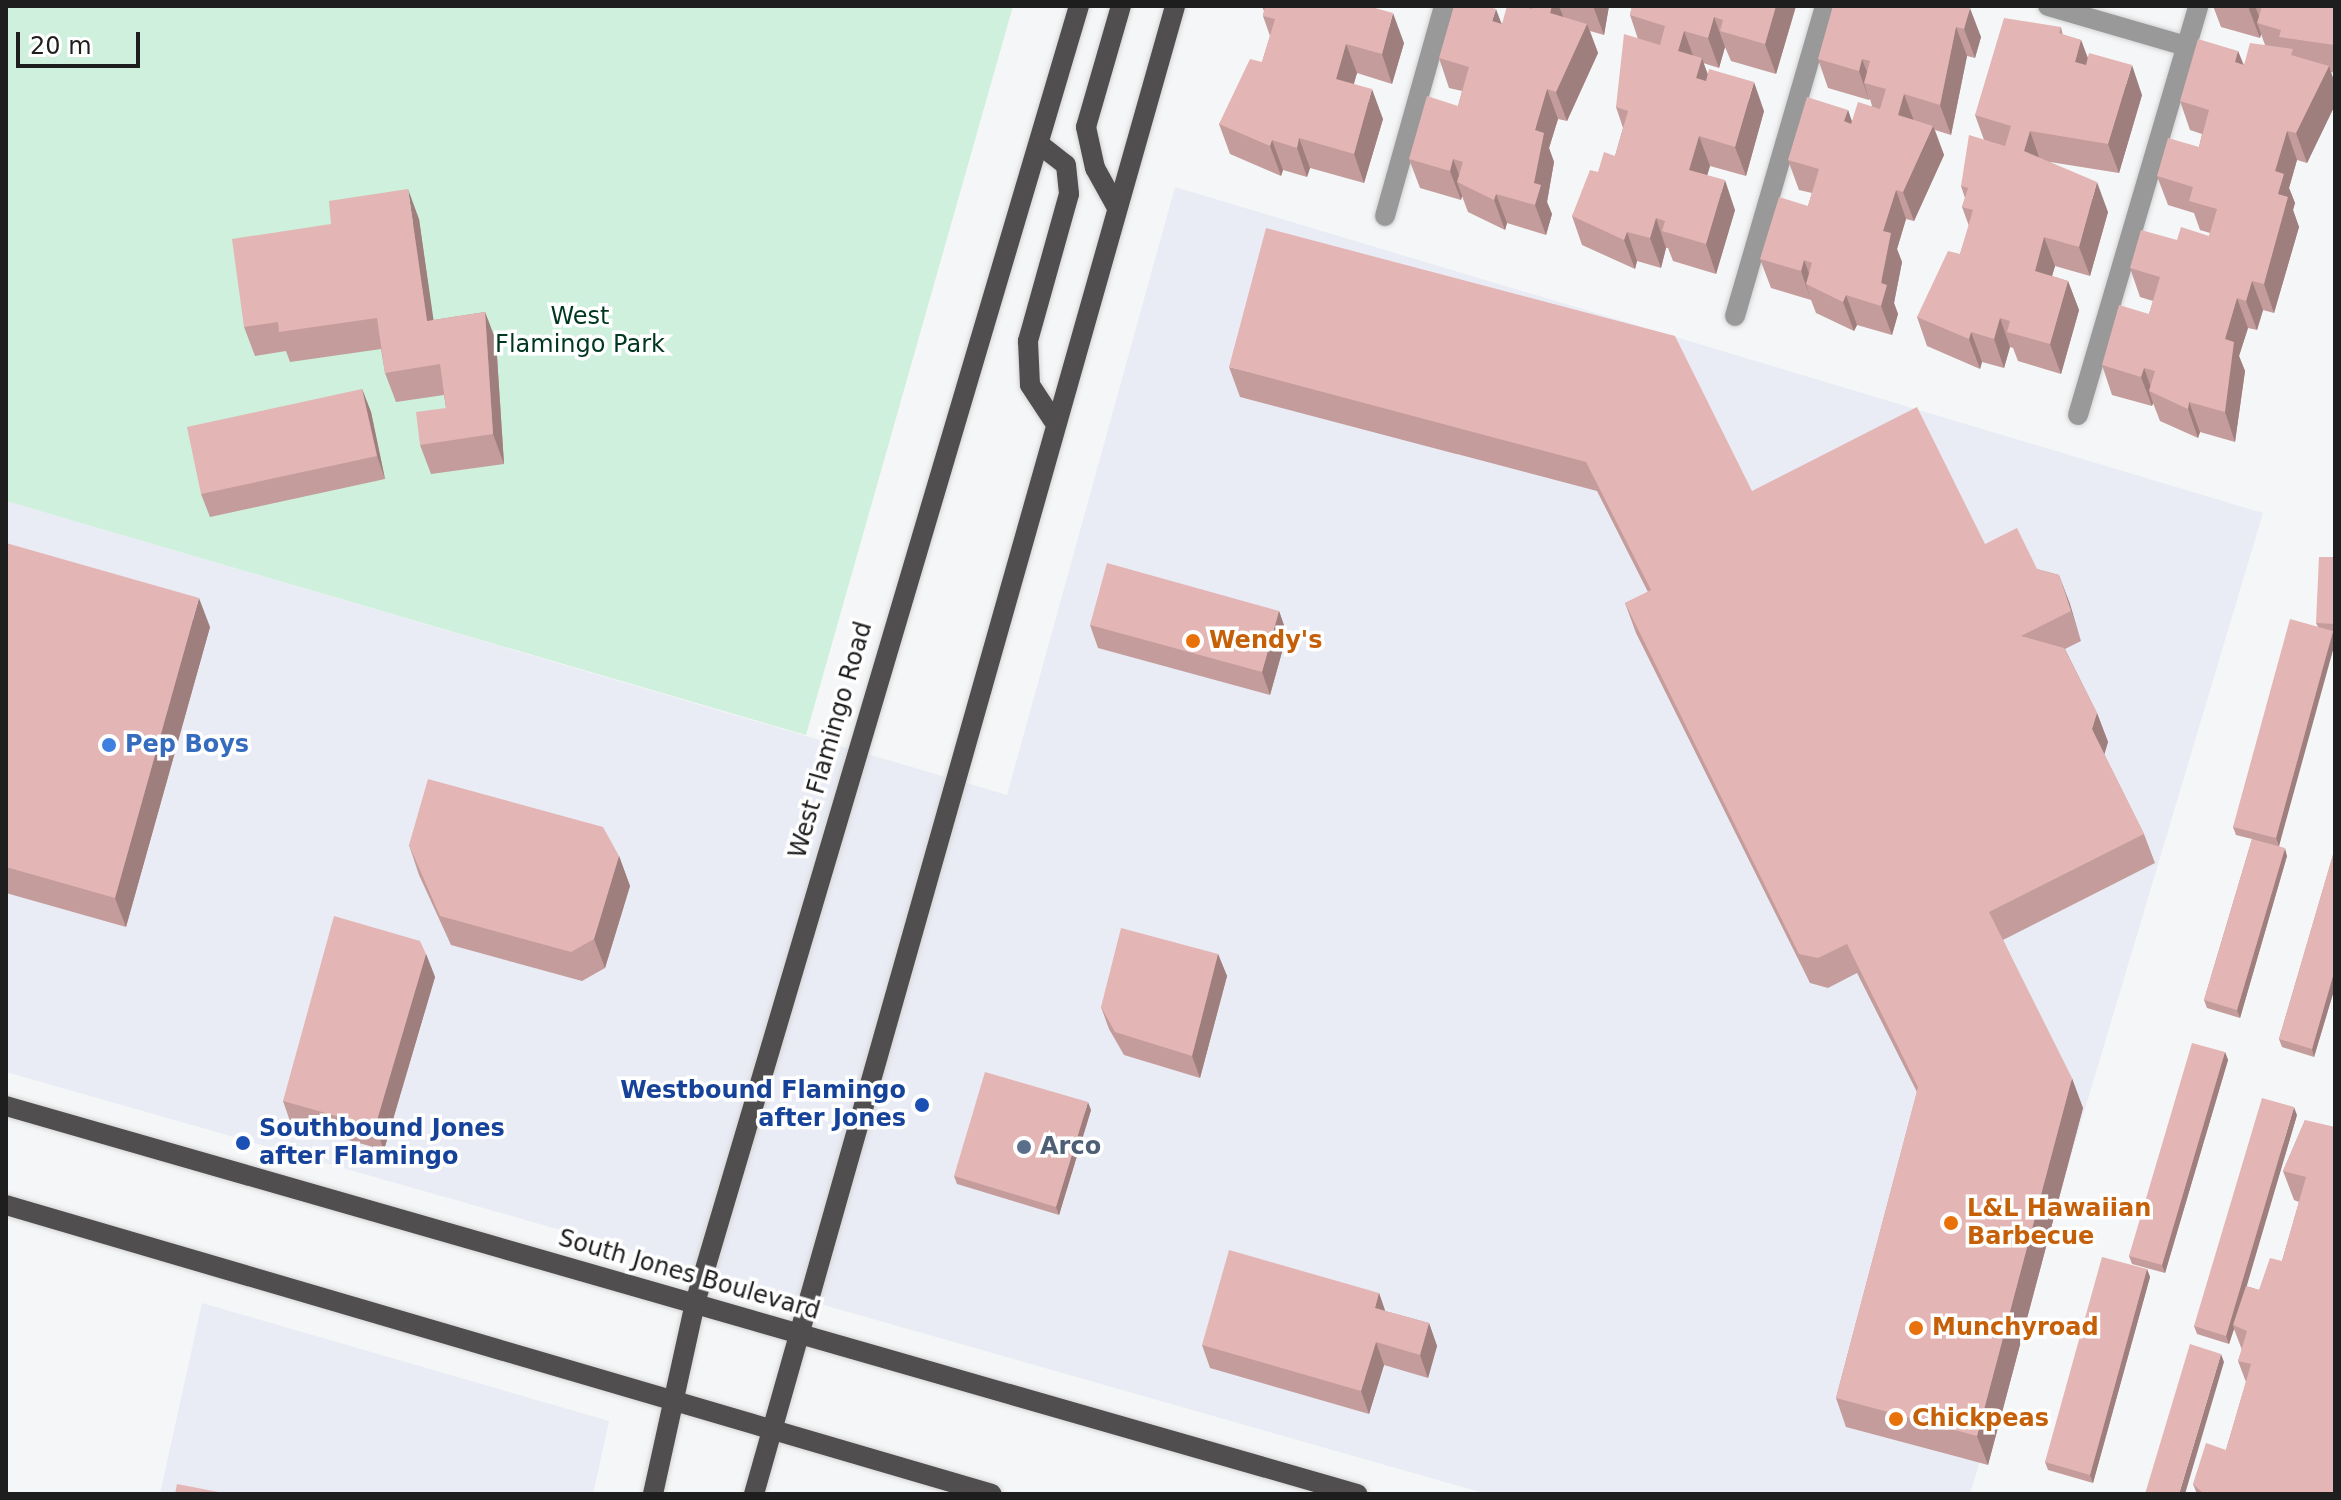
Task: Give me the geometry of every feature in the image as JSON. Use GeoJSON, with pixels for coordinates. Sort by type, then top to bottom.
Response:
{"type":"FeatureCollection","features":[{"type":"Feature","properties":{"kind":"main road","name":"West Flamingo Road"},"geometry":{"type":"LineString","coordinates":[[653,1494],[695,1303],[1079,6]]}},
{"type":"Feature","properties":{"kind":"main road"},"geometry":{"type":"LineString","coordinates":[[1116,206],[1095,168],[1086,127],[1121,6]]}},
{"type":"Feature","properties":{"kind":"main road"},"geometry":{"type":"LineString","coordinates":[[754,1494],[768,1430],[1053,420],[1175,6]]}},
{"type":"Feature","properties":{"kind":"main road"},"geometry":{"type":"LineString","coordinates":[[1039,144],[1066,165],[1069,194],[1028,341],[1030,385],[1053,420]]}},
{"type":"Feature","properties":{"kind":"main road","name":"South Jones Boulevard"},"geometry":{"type":"LineString","coordinates":[[6,1106],[1357,1494]]}},
{"type":"Feature","properties":{"kind":"main road"},"geometry":{"type":"LineString","coordinates":[[6,1205],[992,1494]]}},
{"type":"Feature","properties":{"kind":"street"},"geometry":{"type":"LineString","coordinates":[[1385,216],[1444,6]]}},
{"type":"Feature","properties":{"kind":"street"},"geometry":{"type":"LineString","coordinates":[[1735,316],[1825,6]]}},
{"type":"Feature","properties":{"kind":"street"},"geometry":{"type":"LineString","coordinates":[[2048,6],[2186,46]]}},
{"type":"Feature","properties":{"kind":"street"},"geometry":{"type":"LineString","coordinates":[[2078,415],[2198,6]]}},
{"type":"Feature","properties":{"kind":"shaded area"},"geometry":{"type":"Polygon","coordinates":[[[1175,187],[2263,513],[1970,1494],[1487,1494],[6,1072],[6,501],[1007,795],[1175,187]]]}},
{"type":"Feature","properties":{"kind":"shaded area"},"geometry":{"type":"Polygon","coordinates":[[[202,1303],[609,1421],[593,1494],[160,1494],[202,1303]]]}},
{"type":"Feature","properties":{"kind":"green space","name":"West Flamingo Park"},"geometry":{"type":"Polygon","coordinates":[[[6,6],[1013,6],[806,735],[6,501],[6,6]]]}},
{"type":"Feature","properties":{"kind":"building"},"geometry":{"type":"Polygon","coordinates":[[[1265,6],[1368,6],[1393,13],[1382,54],[1346,44],[1336,79],[1372,89],[1354,154],[1299,138],[1297,148],[1272,140],[1270,146],[1219,124],[1250,59],[1262,62],[1275,19],[1263,16],[1265,6]]]}},
{"type":"Feature","properties":{"kind":"building"},"geometry":{"type":"Polygon","coordinates":[[[1454,6],[1496,9],[1492,21],[1502,24],[1507,6],[1532,9],[1533,6],[1552,6],[1550,13],[1587,24],[1556,92],[1547,89],[1535,130],[1544,133],[1534,183],[1541,185],[1535,205],[1496,194],[1494,200],[1457,182],[1463,162],[1453,159],[1450,171],[1409,159],[1427,96],[1458,106],[1469,67],[1439,58],[1454,6]]]}},
{"type":"Feature","properties":{"kind":"building"},"geometry":{"type":"Polygon","coordinates":[[[1632,6],[1776,6],[1765,44],[1720,31],[1723,20],[1714,17],[1708,38],[1684,31],[1678,51],[1702,58],[1696,78],[1706,81],[1709,69],[1754,82],[1735,147],[1699,136],[1689,170],[1725,180],[1706,244],[1662,231],[1665,221],[1656,218],[1650,238],[1627,232],[1624,240],[1572,216],[1590,170],[1598,172],[1604,152],[1615,156],[1628,111],[1616,107],[1624,34],[1660,45],[1665,26],[1630,15],[1632,6]]]}},
{"type":"Feature","properties":{"kind":"building"},"geometry":{"type":"Polygon","coordinates":[[[1833,6],[1970,8],[1964,29],[1956,27],[1940,105],[1904,94],[1898,115],[1933,126],[1903,192],[1896,190],[1883,231],[1891,233],[1881,283],[1887,285],[1881,306],[1846,295],[1843,302],[1806,284],[1812,263],[1804,260],[1801,271],[1760,259],[1779,197],[1808,206],[1819,169],[1788,160],[1807,97],[1848,110],[1844,121],[1851,124],[1858,102],[1880,109],[1886,89],[1864,83],[1870,61],[1862,59],[1859,71],[1818,59],[1833,6]]]}},
{"type":"Feature","properties":{"kind":"building"},"geometry":{"type":"Polygon","coordinates":[[[2262,6],[2335,6],[2334,45],[2279,37],[2281,30],[2257,23],[2262,6]]]}},
{"type":"Feature","properties":{"kind":"building"},"geometry":{"type":"Polygon","coordinates":[[[2004,18],[2061,27],[2059,33],[2081,40],[2075,62],[2086,65],[2089,53],[2132,65],[2108,144],[2030,131],[2024,151],[2097,182],[2079,247],[2044,237],[2035,271],[2068,281],[2050,344],[2007,332],[2010,321],[2000,318],[1994,339],[1971,332],[1969,339],[1917,317],[1948,251],[1960,254],[1973,210],[1962,207],[1968,188],[1961,186],[1969,135],[2005,146],[2011,126],[1975,115],[2004,18]]]}},
{"type":"Feature","properties":{"kind":"building"},"geometry":{"type":"Polygon","coordinates":[[[2198,39],[2238,51],[2235,62],[2244,65],[2250,43],[2293,49],[2291,55],[2329,66],[2296,133],[2287,131],[2275,171],[2284,174],[2278,194],[2288,197],[2264,284],[2252,281],[2246,301],[2237,298],[2225,339],[2234,342],[2225,412],[2189,402],[2188,409],[2149,391],[2155,371],[2144,368],[2141,377],[2102,365],[2119,305],[2149,314],[2160,277],[2130,268],[2141,230],[2177,240],[2181,227],[2209,236],[2217,209],[2189,201],[2193,187],[2157,176],[2168,138],[2199,147],[2209,110],[2180,101],[2198,39]]]}},
{"type":"Feature","properties":{"kind":"building"},"geometry":{"type":"Polygon","coordinates":[[[408,189],[427,321],[485,312],[493,434],[420,445],[416,412],[446,408],[440,364],[385,373],[377,318],[279,332],[278,322],[244,327],[232,239],[331,224],[329,201],[408,189]]]}},
{"type":"Feature","properties":{"kind":"building"},"geometry":{"type":"Polygon","coordinates":[[[1266,228],[1675,336],[1752,491],[1917,407],[1985,544],[2017,528],[2037,569],[2059,575],[2071,611],[2021,636],[2064,648],[2097,713],[2092,729],[2144,834],[1989,912],[2072,1078],[1977,1436],[1836,1398],[1918,1087],[1847,944],[1818,958],[1799,954],[1625,603],[1651,590],[1586,462],[1229,367],[1266,228]]]}},
{"type":"Feature","properties":{"kind":"building"},"geometry":{"type":"Polygon","coordinates":[[[362,389],[377,456],[201,494],[187,427],[362,389]]]}},
{"type":"Feature","properties":{"kind":"building","name":"Pep Boys"},"geometry":{"type":"Polygon","coordinates":[[[6,543],[199,598],[115,898],[6,867],[6,543]]]}},
{"type":"Feature","properties":{"kind":"building"},"geometry":{"type":"Polygon","coordinates":[[[2319,557],[2335,557],[2335,624],[2316,623],[2319,557]]]}},
{"type":"Feature","properties":{"kind":"building","name":"Wendy's"},"geometry":{"type":"Polygon","coordinates":[[[1107,563],[1279,611],[1262,672],[1090,625],[1107,563]]]}},
{"type":"Feature","properties":{"kind":"building"},"geometry":{"type":"Polygon","coordinates":[[[2290,619],[2333,631],[2276,838],[2233,827],[2290,619]]]}},
{"type":"Feature","properties":{"kind":"building"},"geometry":{"type":"Polygon","coordinates":[[[428,779],[603,827],[619,856],[594,939],[571,952],[440,916],[409,845],[428,779]]]}},
{"type":"Feature","properties":{"kind":"building"},"geometry":{"type":"Polygon","coordinates":[[[2252,839],[2285,848],[2237,1010],[2204,1000],[2252,839]]]}},
{"type":"Feature","properties":{"kind":"building"},"geometry":{"type":"Polygon","coordinates":[[[2335,848],[2335,969],[2312,1049],[2279,1039],[2335,848]]]}},
{"type":"Feature","properties":{"kind":"building"},"geometry":{"type":"Polygon","coordinates":[[[334,916],[420,941],[426,954],[375,1127],[283,1101],[334,916]]]}},
{"type":"Feature","properties":{"kind":"building"},"geometry":{"type":"Polygon","coordinates":[[[1121,928],[1218,954],[1192,1056],[1115,1032],[1101,1007],[1121,928]]]}},
{"type":"Feature","properties":{"kind":"building"},"geometry":{"type":"Polygon","coordinates":[[[2192,1043],[2225,1052],[2162,1265],[2129,1256],[2192,1043]]]}},
{"type":"Feature","properties":{"kind":"building"},"geometry":{"type":"Polygon","coordinates":[[[985,1072],[1088,1102],[1056,1207],[954,1176],[985,1072]]]}},
{"type":"Feature","properties":{"kind":"building"},"geometry":{"type":"Polygon","coordinates":[[[2262,1098],[2294,1107],[2226,1336],[2194,1326],[2262,1098]]]}},
{"type":"Feature","properties":{"kind":"building"},"geometry":{"type":"Polygon","coordinates":[[[2305,1120],[2335,1127],[2335,1494],[2204,1494],[2193,1484],[2206,1443],[2226,1450],[2251,1364],[2238,1361],[2247,1331],[2233,1325],[2246,1286],[2259,1290],[2270,1258],[2282,1261],[2306,1177],[2283,1171],[2305,1120]]]}},
{"type":"Feature","properties":{"kind":"building"},"geometry":{"type":"Polygon","coordinates":[[[1229,1250],[1379,1293],[1375,1308],[1429,1323],[1420,1355],[1376,1342],[1361,1391],[1202,1345],[1229,1250]]]}},
{"type":"Feature","properties":{"kind":"building"},"geometry":{"type":"Polygon","coordinates":[[[2102,1257],[2147,1269],[2090,1475],[2045,1462],[2102,1257]]]}},
{"type":"Feature","properties":{"kind":"building"},"geometry":{"type":"Polygon","coordinates":[[[2190,1344],[2221,1354],[2179,1494],[2145,1494],[2190,1344]]]}},
{"type":"Feature","properties":{"kind":"building"},"geometry":{"type":"Polygon","coordinates":[[[177,1484],[229,1494],[175,1494],[177,1484]]]}},
{"type":"Feature","properties":{"kind":"place","name":"Wendy's"},"geometry":{"type":"Point","coordinates":[1193,641]}},
{"type":"Feature","properties":{"kind":"place","name":"Pep Boys"},"geometry":{"type":"Point","coordinates":[109,745]}},
{"type":"Feature","properties":{"kind":"place","name":"Westbound Flamingo after Jones"},"geometry":{"type":"Point","coordinates":[922,1105]}},
{"type":"Feature","properties":{"kind":"place","name":"Southbound Jones after Flamingo"},"geometry":{"type":"Point","coordinates":[243,1143]}},
{"type":"Feature","properties":{"kind":"place","name":"Arco"},"geometry":{"type":"Point","coordinates":[1024,1147]}},
{"type":"Feature","properties":{"kind":"place","name":"L&L Hawaiian Barbecue"},"geometry":{"type":"Point","coordinates":[1951,1223]}},
{"type":"Feature","properties":{"kind":"place","name":"Munchyroad"},"geometry":{"type":"Point","coordinates":[1916,1328]}},
{"type":"Feature","properties":{"kind":"place","name":"Chickpeas"},"geometry":{"type":"Point","coordinates":[1896,1419]}}]}
